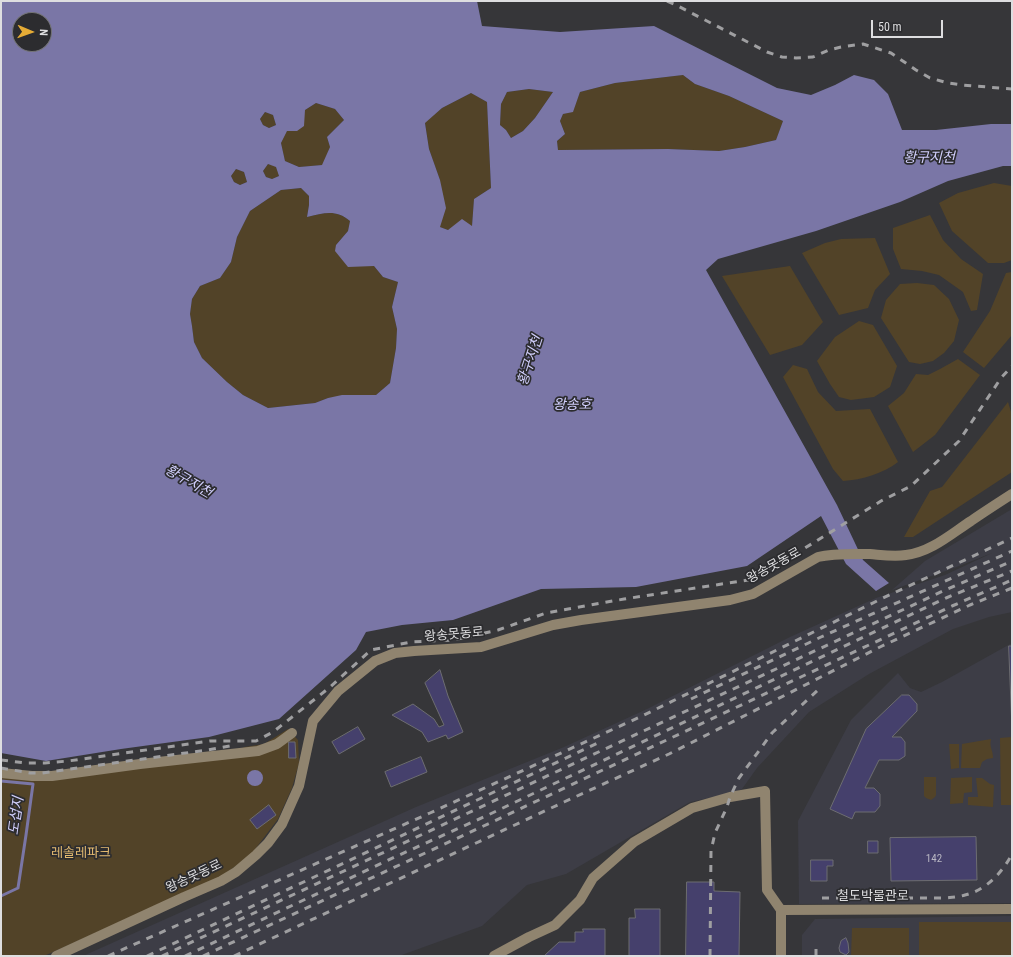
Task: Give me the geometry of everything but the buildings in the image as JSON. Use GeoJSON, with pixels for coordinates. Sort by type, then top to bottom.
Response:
{"type":"FeatureCollection","features":[{"type":"Feature","properties":{"kind":"street","name":"왕송못동로"},"geometry":{"type":"LineString","coordinates":[[56,956],[221,881],[236,872],[256,855],[268,843],[282,824],[299,786],[313,721],[338,692],[375,661],[395,653],[481,647],[553,625],[581,620],[730,600],[753,594],[818,557],[869,554],[906,556],[919,553],[944,539],[1012,494]]}},
{"type":"Feature","properties":{"kind":"street"},"geometry":{"type":"LineString","coordinates":[[1,773],[52,776],[140,764],[258,751],[277,744],[292,733]]}},
{"type":"Feature","properties":{"kind":"street"},"geometry":{"type":"LineString","coordinates":[[494,956],[555,925],[580,900],[593,878],[634,842],[692,808],[730,797],[766,791],[767,890],[781,910],[780,956]]}},
{"type":"Feature","properties":{"kind":"street","name":"철도박물관로"},"geometry":{"type":"LineString","coordinates":[[781,910],[1012,910]]}},
{"type":"Feature","properties":{"kind":"shaded area"},"geometry":{"type":"Polygon","coordinates":[[[1012,509],[1012,612],[989,617],[953,629],[869,674],[809,712],[757,768],[742,789],[737,792],[690,802],[566,874],[527,885],[482,926],[399,956],[83,956],[416,807],[564,747],[647,709],[790,637],[876,598],[945,575],[992,553],[892,590],[925,561],[1012,509]]]}},
{"type":"Feature","properties":{"kind":"shaded area"},"geometry":{"type":"Polygon","coordinates":[[[1012,643],[1012,903],[799,904],[798,821],[851,720],[898,673],[910,688],[921,692],[1012,643]]]}},
{"type":"Feature","properties":{"kind":"shaded area"},"geometry":{"type":"Polygon","coordinates":[[[1012,916],[1012,956],[802,956],[802,935],[815,919],[1012,916]]]}},
{"type":"Feature","properties":{"kind":"green space"},"geometry":{"type":"Polygon","coordinates":[[[683,75],[695,84],[729,96],[783,121],[776,140],[719,151],[668,149],[558,150],[557,141],[565,134],[560,121],[563,114],[573,111],[580,92],[615,83],[683,75]]]}},
{"type":"Feature","properties":{"kind":"green space"},"geometry":{"type":"Polygon","coordinates":[[[529,89],[553,92],[535,118],[523,131],[511,138],[506,130],[500,125],[501,104],[507,92],[529,89]]]}},
{"type":"Feature","properties":{"kind":"green space"},"geometry":{"type":"Polygon","coordinates":[[[471,93],[487,102],[491,188],[474,199],[472,227],[448,230],[440,227],[440,180],[429,149],[425,122],[442,108],[471,93]]]}},
{"type":"Feature","properties":{"kind":"green space"},"geometry":{"type":"Polygon","coordinates":[[[316,103],[335,109],[344,120],[327,137],[330,147],[323,165],[299,167],[285,161],[281,143],[287,130],[297,131],[305,110],[316,103]]]}},
{"type":"Feature","properties":{"kind":"green space"},"geometry":{"type":"Polygon","coordinates":[[[265,112],[273,115],[276,125],[269,128],[263,125],[260,119],[265,112]]]}},
{"type":"Feature","properties":{"kind":"green space"},"geometry":{"type":"Polygon","coordinates":[[[268,164],[276,166],[279,176],[272,179],[266,177],[263,171],[268,164]]]}},
{"type":"Feature","properties":{"kind":"green space"},"geometry":{"type":"Polygon","coordinates":[[[236,169],[244,172],[247,182],[240,185],[234,182],[231,176],[236,169]]]}},
{"type":"Feature","properties":{"kind":"green space"},"geometry":{"type":"Polygon","coordinates":[[[994,183],[1012,186],[1012,260],[1004,263],[988,263],[952,231],[939,203],[958,193],[994,183]]]}},
{"type":"Feature","properties":{"kind":"green space"},"geometry":{"type":"Polygon","coordinates":[[[301,188],[309,196],[307,217],[319,214],[335,213],[345,217],[350,221],[348,231],[336,245],[374,266],[383,277],[398,282],[392,307],[397,329],[396,348],[390,383],[376,395],[328,398],[315,403],[268,408],[243,395],[202,358],[194,342],[190,314],[192,299],[200,286],[220,278],[231,262],[237,237],[250,211],[281,190],[301,188]]]}},
{"type":"Feature","properties":{"kind":"green space"},"geometry":{"type":"Polygon","coordinates":[[[930,215],[943,240],[961,259],[983,274],[977,310],[971,311],[963,292],[939,275],[922,271],[901,269],[893,249],[893,228],[930,215]]]}},
{"type":"Feature","properties":{"kind":"green space"},"geometry":{"type":"Polygon","coordinates":[[[875,238],[890,274],[875,290],[868,308],[839,315],[802,253],[825,243],[841,239],[875,238]]]}},
{"type":"Feature","properties":{"kind":"green space"},"geometry":{"type":"Polygon","coordinates":[[[790,266],[823,322],[802,345],[770,355],[722,276],[790,266]]]}},
{"type":"Feature","properties":{"kind":"green space"},"geometry":{"type":"Polygon","coordinates":[[[1012,272],[1012,335],[984,368],[963,352],[990,311],[1006,273],[1012,272]]]}},
{"type":"Feature","properties":{"kind":"green space"},"geometry":{"type":"Polygon","coordinates":[[[917,283],[934,285],[949,299],[959,320],[954,341],[944,353],[933,361],[920,364],[909,362],[881,318],[886,300],[900,284],[917,283]]]}},
{"type":"Feature","properties":{"kind":"green space"},"geometry":{"type":"Polygon","coordinates":[[[859,321],[873,325],[897,366],[890,387],[874,397],[851,400],[839,397],[817,361],[835,337],[859,321]]]}},
{"type":"Feature","properties":{"kind":"green space"},"geometry":{"type":"Polygon","coordinates":[[[958,359],[980,375],[935,435],[913,452],[888,406],[904,393],[916,374],[928,375],[958,359]]]}},
{"type":"Feature","properties":{"kind":"green space"},"geometry":{"type":"Polygon","coordinates":[[[793,365],[807,369],[818,392],[836,411],[870,409],[898,462],[872,475],[843,481],[833,469],[783,377],[793,365]]]}},
{"type":"Feature","properties":{"kind":"green space"},"geometry":{"type":"Polygon","coordinates":[[[1008,402],[1012,415],[1012,472],[913,537],[904,537],[930,491],[942,487],[1008,402]]]}},
{"type":"Feature","properties":{"kind":"green space","name":"레솔레파크"},"geometry":{"type":"Polygon","coordinates":[[[288,729],[298,740],[299,763],[292,788],[278,819],[250,856],[219,878],[44,956],[1,956],[1,777],[221,758],[245,747],[264,744],[288,729]]]}},
{"type":"Feature","properties":{"kind":"green space"},"geometry":{"type":"Polygon","coordinates":[[[1012,737],[1012,805],[1001,805],[1000,738],[1012,737]]]}},
{"type":"Feature","properties":{"kind":"green space"},"geometry":{"type":"Polygon","coordinates":[[[991,739],[990,744],[993,758],[982,762],[980,768],[961,768],[962,744],[991,739]]]}},
{"type":"Feature","properties":{"kind":"green space"},"geometry":{"type":"Polygon","coordinates":[[[949,744],[959,744],[959,768],[951,769],[949,744]]]}},
{"type":"Feature","properties":{"kind":"green space"},"geometry":{"type":"Polygon","coordinates":[[[924,777],[936,777],[936,795],[931,800],[924,796],[924,777]]]}},
{"type":"Feature","properties":{"kind":"green space"},"geometry":{"type":"Polygon","coordinates":[[[972,777],[972,792],[964,793],[963,803],[950,804],[951,778],[972,777]]]}},
{"type":"Feature","properties":{"kind":"green space"},"geometry":{"type":"Polygon","coordinates":[[[976,778],[982,778],[994,785],[993,807],[968,805],[968,797],[978,797],[976,778]]]}},
{"type":"Feature","properties":{"kind":"green space"},"geometry":{"type":"Polygon","coordinates":[[[919,922],[1012,922],[1012,956],[919,956],[919,922]]]}},
{"type":"Feature","properties":{"kind":"green space"},"geometry":{"type":"Polygon","coordinates":[[[852,928],[909,928],[909,956],[851,956],[852,928]]]}},
{"type":"Feature","properties":{"kind":"water","name":"왕송호"},"geometry":{"type":"Polygon","coordinates":[[[1,1],[477,1],[482,26],[560,32],[654,26],[777,88],[811,95],[854,75],[874,80],[888,94],[902,130],[936,130],[991,124],[1012,124],[1012,166],[1003,166],[948,181],[900,202],[816,231],[718,259],[706,270],[837,505],[863,560],[889,583],[876,591],[846,564],[821,516],[747,566],[636,587],[541,589],[453,620],[402,625],[366,632],[356,650],[279,719],[209,737],[46,761],[1,753],[1,1]],[[683,75],[615,83],[580,92],[573,112],[563,114],[560,121],[565,134],[557,141],[558,150],[668,149],[719,151],[776,140],[783,121],[729,96],[695,84],[683,75]],[[529,89],[507,92],[501,104],[500,125],[506,130],[511,138],[523,131],[535,118],[553,92],[529,89]],[[471,93],[442,108],[425,123],[429,149],[440,180],[446,208],[440,227],[448,230],[462,219],[472,226],[474,199],[491,188],[487,102],[471,93]],[[316,103],[305,110],[304,126],[297,131],[287,131],[281,143],[285,161],[299,167],[322,165],[330,147],[327,137],[344,120],[335,109],[316,103]],[[265,112],[260,119],[263,125],[269,128],[276,125],[273,115],[265,112]],[[268,164],[263,171],[266,177],[272,179],[279,176],[276,167],[268,164]],[[236,169],[231,176],[234,182],[240,185],[247,182],[244,172],[236,169]],[[301,188],[281,190],[250,211],[237,237],[231,262],[220,278],[200,286],[192,299],[190,314],[194,342],[202,358],[243,395],[268,408],[315,403],[342,395],[376,395],[390,383],[396,348],[397,329],[392,307],[398,282],[383,277],[374,266],[348,267],[335,251],[336,245],[348,231],[350,221],[335,213],[324,213],[307,217],[309,196],[301,188]]]}},
{"type":"Feature","properties":{"kind":"water"},"geometry":{"type":"Polygon","coordinates":[[[252,770],[258,770],[263,775],[261,784],[258,786],[252,786],[247,781],[247,775],[252,770]]]}},
{"type":"Feature","properties":{"kind":"waterway","name":"도섭지"},"geometry":{"type":"LineString","coordinates":[[1,781],[33,784],[18,888],[1,896]]}},
{"type":"Feature","properties":{"kind":"railway"},"geometry":{"type":"LineString","coordinates":[[667,1],[767,52],[782,57],[813,57],[829,50],[863,44],[891,53],[930,78],[962,85],[1012,89]]}},
{"type":"Feature","properties":{"kind":"railway"},"geometry":{"type":"LineString","coordinates":[[1,760],[26,763],[45,763],[210,741],[256,741],[273,732],[329,688],[371,650],[411,642],[453,640],[498,630],[546,613],[624,599],[748,580],[805,548],[881,501],[911,486],[959,441],[1001,378],[1012,366]]}},
{"type":"Feature","properties":{"kind":"railway"},"geometry":{"type":"LineString","coordinates":[[108,956],[430,813],[642,716],[883,598],[1012,538]]}},
{"type":"Feature","properties":{"kind":"railway"},"geometry":{"type":"LineString","coordinates":[[691,699],[821,637],[1012,551]]}},
{"type":"Feature","properties":{"kind":"railway"},"geometry":{"type":"LineString","coordinates":[[162,956],[943,591],[1012,561]]}},
{"type":"Feature","properties":{"kind":"railway"},"geometry":{"type":"LineString","coordinates":[[185,956],[397,856],[488,815],[946,598],[1012,571]]}},
{"type":"Feature","properties":{"kind":"railway"},"geometry":{"type":"LineString","coordinates":[[203,956],[952,606],[1012,580]]}},
{"type":"Feature","properties":{"kind":"railway"},"geometry":{"type":"LineString","coordinates":[[234,956],[669,754],[880,647],[970,605],[1012,588]]}},
{"type":"Feature","properties":{"kind":"railway"},"geometry":{"type":"LineString","coordinates":[[710,956],[711,851],[715,833],[739,778],[772,733],[819,689]]}},
{"type":"Feature","properties":{"kind":"railway"},"geometry":{"type":"LineString","coordinates":[[147,956],[602,741]]}},
{"type":"Feature","properties":{"kind":"railway"},"geometry":{"type":"LineString","coordinates":[[1,768],[30,773],[42,773],[235,745]]}},
{"type":"Feature","properties":{"kind":"railway"},"geometry":{"type":"LineString","coordinates":[[822,898],[946,898],[963,896],[973,893],[993,880],[1012,854]]}},
{"type":"Feature","properties":{"kind":"railway"},"geometry":{"type":"LineString","coordinates":[[816,946],[816,956]]}},
{"type":"Feature","properties":{"kind":"water label","name":"황구지천"},"geometry":{"type":"Point","coordinates":[929,158]}},
{"type":"Feature","properties":{"kind":"water label","name":"황구지천"},"geometry":{"type":"Point","coordinates":[531,361]}},
{"type":"Feature","properties":{"kind":"water label","name":"황구지천"},"geometry":{"type":"Point","coordinates":[188,482]}}]}
